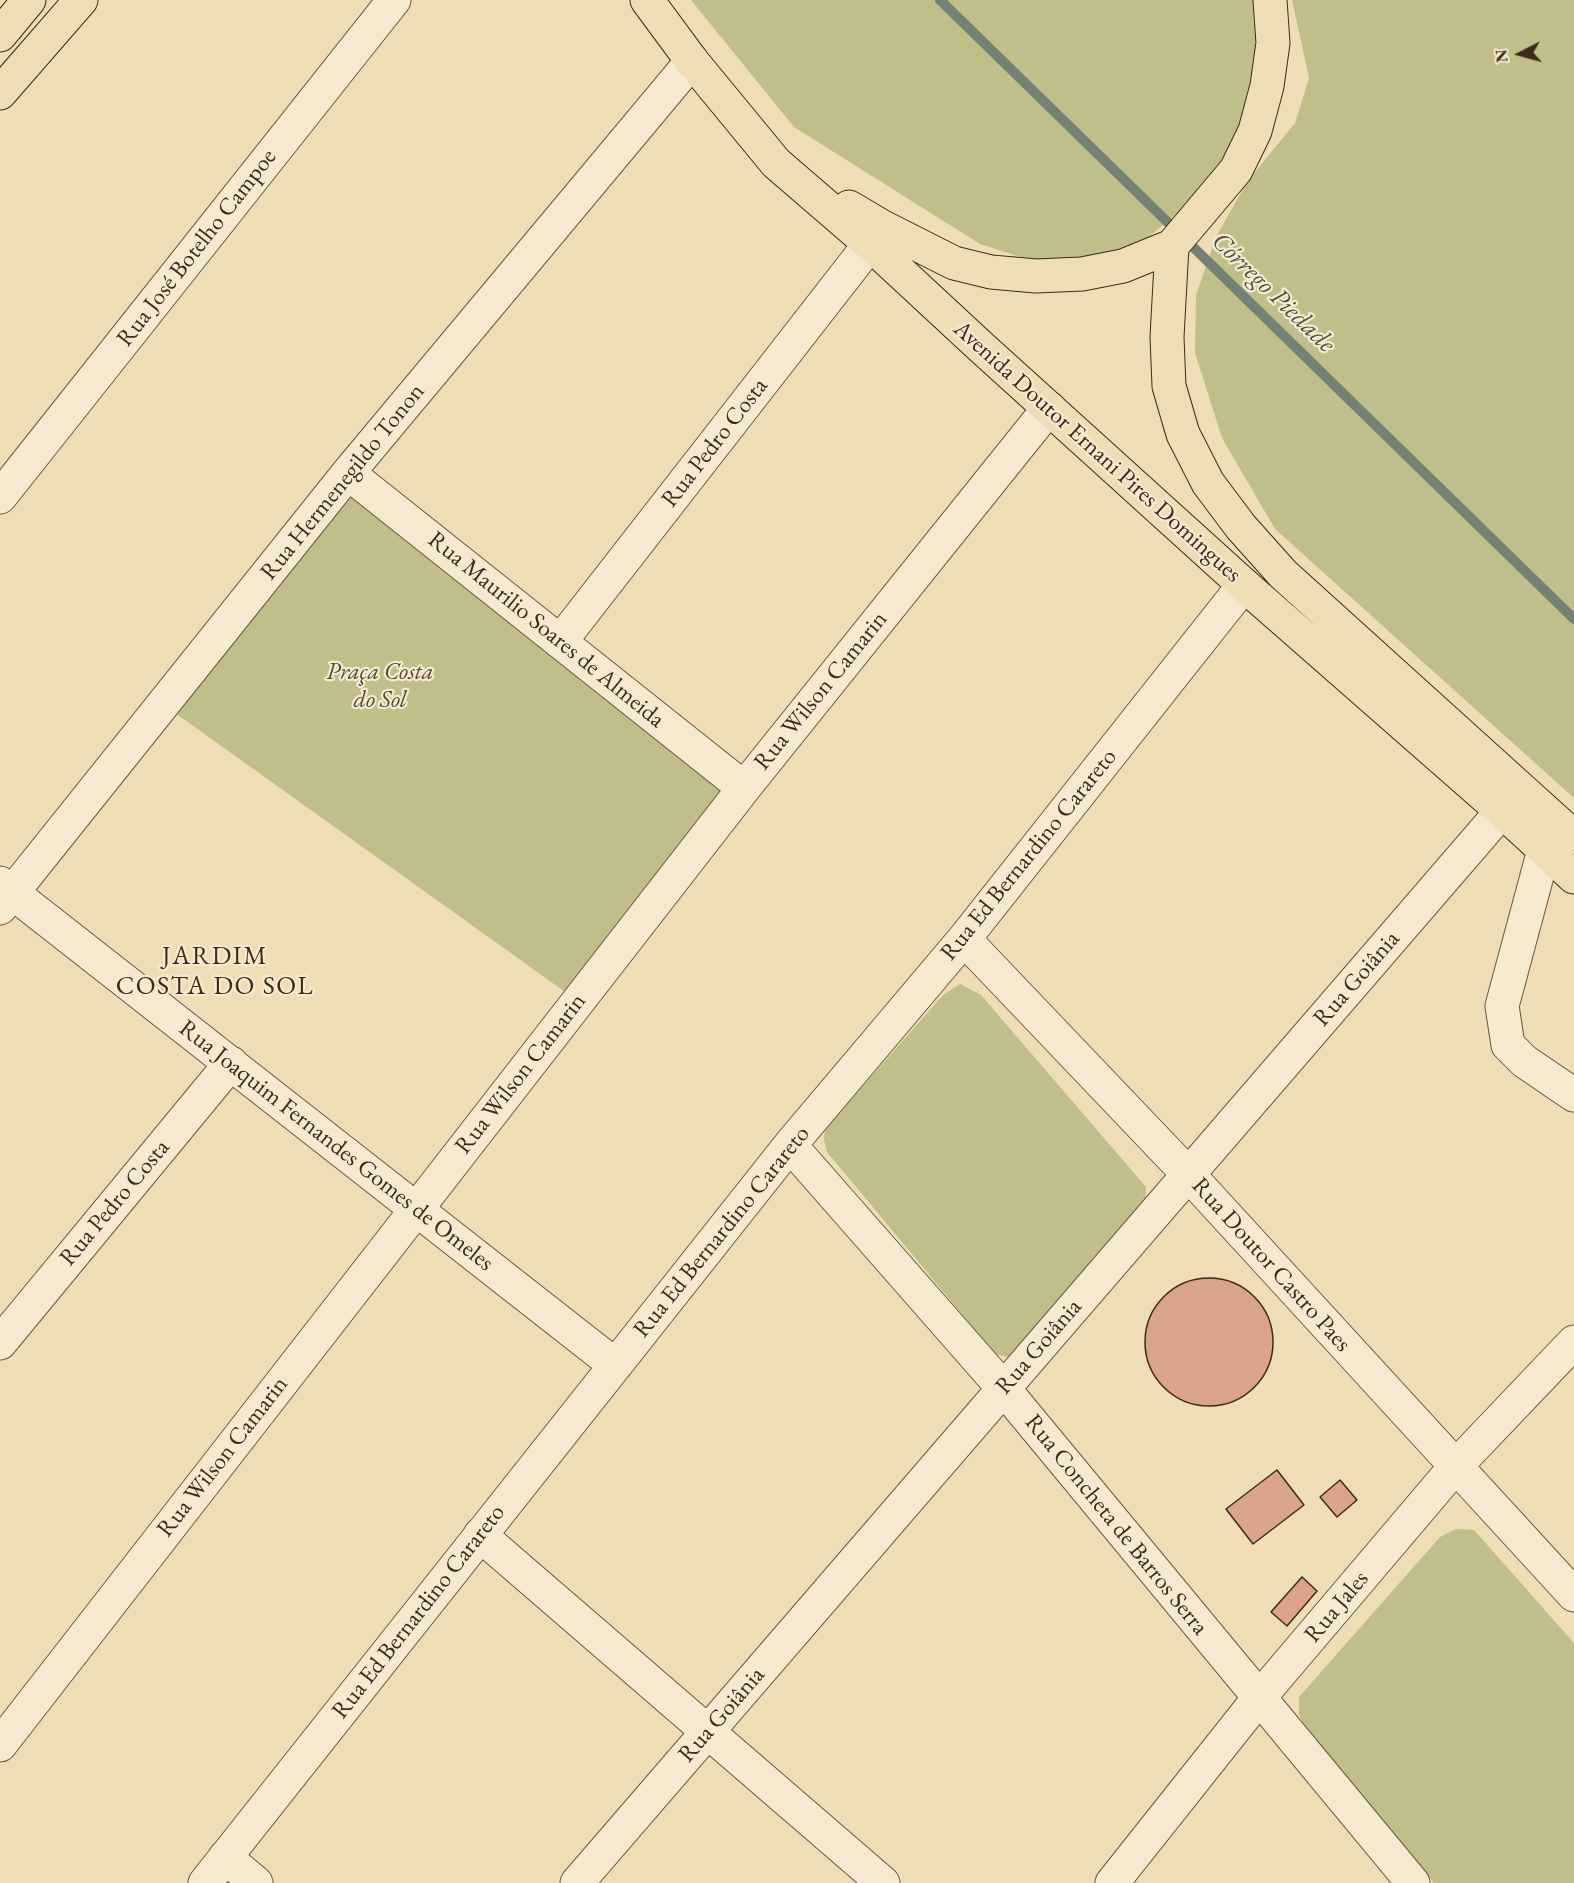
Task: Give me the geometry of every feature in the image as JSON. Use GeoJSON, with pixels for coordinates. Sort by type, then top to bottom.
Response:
{"type":"FeatureCollection","features":[{"type":"Feature","properties":{"kind":"main road"},"geometry":{"type":"LineString","coordinates":[[0,35],[30,0]]}},
{"type":"Feature","properties":{"kind":"main road"},"geometry":{"type":"LineString","coordinates":[[0,93],[81,0]]}},
{"type":"Feature","properties":{"kind":"main road","name":"Avenida Doutor Ernani Pires Domingues"},"geometry":{"type":"LineString","coordinates":[[647,0],[692,61],[776,163],[870,244],[1244,585],[1574,877]]}},
{"type":"Feature","properties":{"kind":"main road"},"geometry":{"type":"LineString","coordinates":[[776,163],[880,226],[954,262],[991,272],[1036,276],[1082,274],[1123,266],[1175,243],[1236,170],[1255,131],[1267,86],[1273,43],[1270,0]]}},
{"type":"Feature","properties":{"kind":"main road","name":"Avenida Doutor Ernani Pires Domingues"},"geometry":{"type":"LineString","coordinates":[[1175,243],[1167,337],[1170,386],[1183,434],[1208,483],[1240,527],[1283,574],[1574,837]]}},
{"type":"Feature","properties":{"kind":"street","name":"Rua José Botelho Campoe"},"geometry":{"type":"LineString","coordinates":[[0,496],[394,0]]}},
{"type":"Feature","properties":{"kind":"street","name":"Rua Hermenegildo Tonon"},"geometry":{"type":"LineString","coordinates":[[4,895],[348,472],[692,61]]}},
{"type":"Feature","properties":{"kind":"street","name":"Rua Pedro Costa"},"geometry":{"type":"LineString","coordinates":[[560,642],[870,244]]}},
{"type":"Feature","properties":{"kind":"street","name":"Rua Wilson Camarin"},"geometry":{"type":"LineString","coordinates":[[0,1744],[744,788],[1048,408]]}},
{"type":"Feature","properties":{"kind":"street","name":"Rua Maurilio Soares de Almeida"},"geometry":{"type":"LineString","coordinates":[[348,472],[744,788]]}},
{"type":"Feature","properties":{"kind":"street","name":"Rua Ed Bernardino Carareto"},"geometry":{"type":"LineString","coordinates":[[205,1883],[790,1145],[964,939],[1244,585]]}},
{"type":"Feature","properties":{"kind":"street","name":"Rua Goiânia"},"geometry":{"type":"LineString","coordinates":[[577,1883],[1502,811]]}},
{"type":"Feature","properties":{"kind":"street"},"geometry":{"type":"LineString","coordinates":[[1544,850],[1502,1006],[1508,1045],[1524,1061],[1574,1095]]}},
{"type":"Feature","properties":{"kind":"street","name":"Rua Joaquim Fernandes Gomes de Omeles"},"geometry":{"type":"LineString","coordinates":[[4,895],[231,1063],[615,1365]]}},
{"type":"Feature","properties":{"kind":"street","name":"Rua Doutor Castro Paes"},"geometry":{"type":"LineString","coordinates":[[964,939],[1188,1174],[1574,1595]]}},
{"type":"Feature","properties":{"kind":"street","name":"Rua Pedro Costa"},"geometry":{"type":"LineString","coordinates":[[0,1342],[231,1063]]}},
{"type":"Feature","properties":{"kind":"street","name":"Rua Concheta de Barros Serra"},"geometry":{"type":"LineString","coordinates":[[790,1145],[1004,1389],[1413,1883]]}},
{"type":"Feature","properties":{"kind":"street","name":"Rua Jales"},"geometry":{"type":"LineString","coordinates":[[1112,1883],[1259,1698],[1455,1467],[1574,1342]]}},
{"type":"Feature","properties":{"kind":"street"},"geometry":{"type":"LineString","coordinates":[[480,1535],[883,1883]]}},
{"type":"Feature","properties":{"kind":"street"},"geometry":{"type":"LineString","coordinates":[[225,1857],[256,1883]]}},
{"type":"Feature","properties":{"kind":"green space"},"geometry":{"type":"Polygon","coordinates":[[[691,0],[1254,0],[1260,68],[1226,166],[1180,211],[1127,255],[1080,263],[1027,259],[980,244],[794,127],[691,0]]]}},
{"type":"Feature","properties":{"kind":"green space"},"geometry":{"type":"Polygon","coordinates":[[[1292,0],[1574,0],[1574,798],[1275,529],[1222,438],[1195,353],[1196,295],[1216,237],[1247,182],[1295,123],[1309,78],[1292,0]]]}},
{"type":"Feature","properties":{"kind":"green space","name":"Praça Costa do Sol"},"geometry":{"type":"Polygon","coordinates":[[[350,483],[732,788],[568,994],[171,710],[350,483]]]}},
{"type":"Feature","properties":{"kind":"green space"},"geometry":{"type":"Polygon","coordinates":[[[960,984],[981,995],[1146,1187],[1145,1205],[1010,1358],[995,1354],[827,1152],[824,1140],[825,1129],[943,995],[960,984]]]}},
{"type":"Feature","properties":{"kind":"green space"},"geometry":{"type":"Polygon","coordinates":[[[1456,1529],[1474,1530],[1574,1643],[1574,1883],[1434,1883],[1309,1734],[1299,1715],[1299,1697],[1440,1537],[1456,1529]]]}},
{"type":"Feature","properties":{"kind":"building"},"geometry":{"type":"Polygon","coordinates":[[[1209,1278],[1233,1283],[1254,1297],[1268,1318],[1273,1342],[1268,1366],[1254,1387],[1233,1401],[1209,1406],[1185,1401],[1164,1387],[1150,1366],[1145,1342],[1150,1318],[1164,1297],[1185,1283],[1209,1278]]]}},
{"type":"Feature","properties":{"kind":"building"},"geometry":{"type":"Polygon","coordinates":[[[1277,1470],[1304,1505],[1253,1544],[1226,1509],[1277,1470]]]}},
{"type":"Feature","properties":{"kind":"building"},"geometry":{"type":"Polygon","coordinates":[[[1340,1480],[1357,1500],[1337,1517],[1320,1497],[1340,1480]]]}},
{"type":"Feature","properties":{"kind":"building"},"geometry":{"type":"Polygon","coordinates":[[[1302,1577],[1317,1591],[1287,1626],[1271,1612],[1302,1577]]]}},
{"type":"Feature","properties":{"kind":"waterway","name":"Córrego Piedade"},"geometry":{"type":"LineString","coordinates":[[940,0],[1574,619]]}},
{"type":"Feature","properties":{"kind":"district","name":"JARDIM COSTA DO SOL"},"geometry":{"type":"Point","coordinates":[215,972]}}]}
